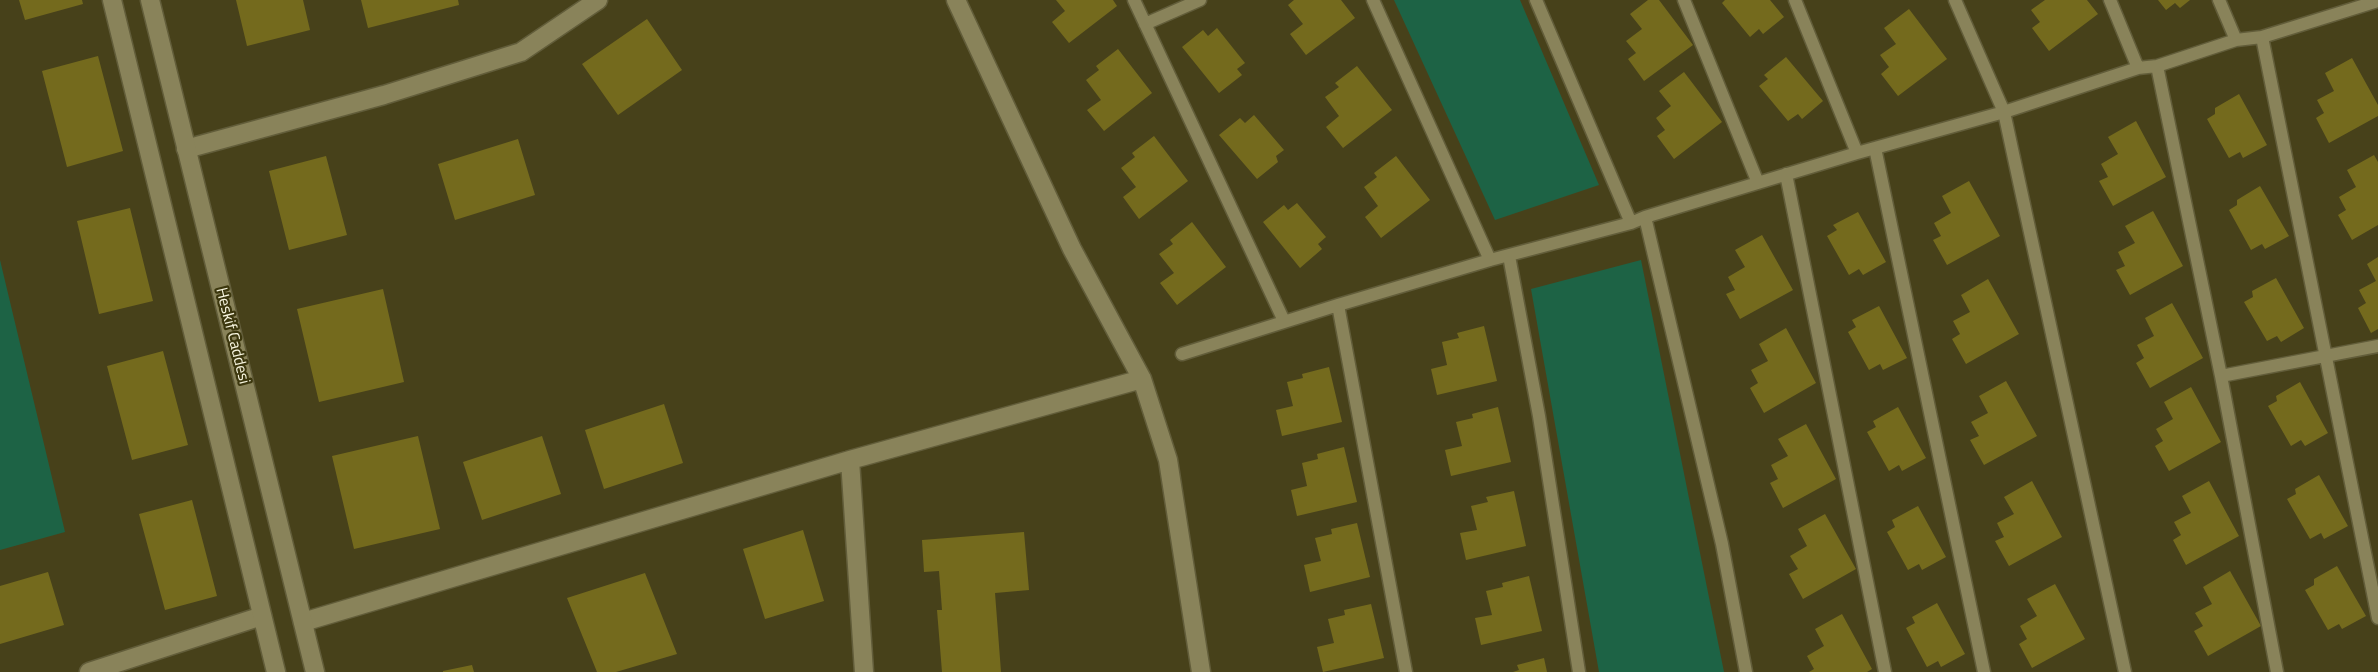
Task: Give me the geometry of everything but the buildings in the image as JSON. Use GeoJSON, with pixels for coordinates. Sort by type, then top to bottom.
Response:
{"type":"FeatureCollection","features":[{"type":"Feature","properties":{"kind":"street"},"geometry":{"type":"LineString","coordinates":[[112,0],[276,672]]}},
{"type":"Feature","properties":{"kind":"street","name":"Heskif Caddesi"},"geometry":{"type":"LineString","coordinates":[[150,0],[315,672]]}},
{"type":"Feature","properties":{"kind":"street"},"geometry":{"type":"LineString","coordinates":[[186,149],[384,95],[521,52],[598,0]]}},
{"type":"Feature","properties":{"kind":"street"},"geometry":{"type":"LineString","coordinates":[[956,0],[1072,249],[1142,379],[1168,460],[1201,672]]}},
{"type":"Feature","properties":{"kind":"street"},"geometry":{"type":"LineString","coordinates":[[303,621],[850,460],[1142,379]]}},
{"type":"Feature","properties":{"kind":"street"},"geometry":{"type":"LineString","coordinates":[[850,460],[864,672]]}},
{"type":"Feature","properties":{"kind":"street"},"geometry":{"type":"LineString","coordinates":[[89,672],[262,616]]}},
{"type":"Feature","properties":{"kind":"lane"},"geometry":{"type":"LineString","coordinates":[[1134,0],[1284,321]]}},
{"type":"Feature","properties":{"kind":"lane"},"geometry":{"type":"LineString","coordinates":[[1145,24],[1200,0]]}},
{"type":"Feature","properties":{"kind":"lane"},"geometry":{"type":"LineString","coordinates":[[1373,0],[1490,260]]}},
{"type":"Feature","properties":{"kind":"lane"},"geometry":{"type":"LineString","coordinates":[[1536,0],[1631,223]]}},
{"type":"Feature","properties":{"kind":"lane"},"geometry":{"type":"LineString","coordinates":[[1684,0],[1758,183]]}},
{"type":"Feature","properties":{"kind":"lane"},"geometry":{"type":"LineString","coordinates":[[1795,0],[1857,153]]}},
{"type":"Feature","properties":{"kind":"lane"},"geometry":{"type":"LineString","coordinates":[[1955,0],[2004,112],[2125,672]]}},
{"type":"Feature","properties":{"kind":"lane"},"geometry":{"type":"LineString","coordinates":[[2110,0],[2138,68]]}},
{"type":"Feature","properties":{"kind":"lane"},"geometry":{"type":"LineString","coordinates":[[2219,0],[2236,40]]}},
{"type":"Feature","properties":{"kind":"lane"},"geometry":{"type":"LineString","coordinates":[[1182,354],[1490,260],[1631,223],[1786,174],[2004,112],[2138,68],[2157,66],[2236,40],[2262,37],[2371,2]]}},
{"type":"Feature","properties":{"kind":"lane"},"geometry":{"type":"LineString","coordinates":[[2262,37],[2378,618]]}},
{"type":"Feature","properties":{"kind":"lane"},"geometry":{"type":"LineString","coordinates":[[2157,66],[2221,376],[2277,672]]}},
{"type":"Feature","properties":{"kind":"lane"},"geometry":{"type":"LineString","coordinates":[[1875,148],[1984,672]]}},
{"type":"Feature","properties":{"kind":"lane"},"geometry":{"type":"LineString","coordinates":[[1786,174],[1885,672]]}},
{"type":"Feature","properties":{"kind":"lane"},"geometry":{"type":"LineString","coordinates":[[1645,217],[1722,544],[1746,672]]}},
{"type":"Feature","properties":{"kind":"lane"},"geometry":{"type":"LineString","coordinates":[[1509,256],[1580,672]]}},
{"type":"Feature","properties":{"kind":"lane"},"geometry":{"type":"LineString","coordinates":[[1338,305],[1406,672]]}},
{"type":"Feature","properties":{"kind":"lane"},"geometry":{"type":"LineString","coordinates":[[2221,376],[2378,346]]}},
{"type":"Feature","properties":{"kind":"green space"},"geometry":{"type":"Polygon","coordinates":[[[1394,0],[1520,0],[1599,185],[1495,220],[1394,0]]]}},
{"type":"Feature","properties":{"kind":"green space"},"geometry":{"type":"Polygon","coordinates":[[[0,260],[65,532],[0,550],[0,260]]]}},
{"type":"Feature","properties":{"kind":"green space"},"geometry":{"type":"Polygon","coordinates":[[[1641,260],[1724,672],[1599,672],[1531,289],[1641,260]]]}}]}
